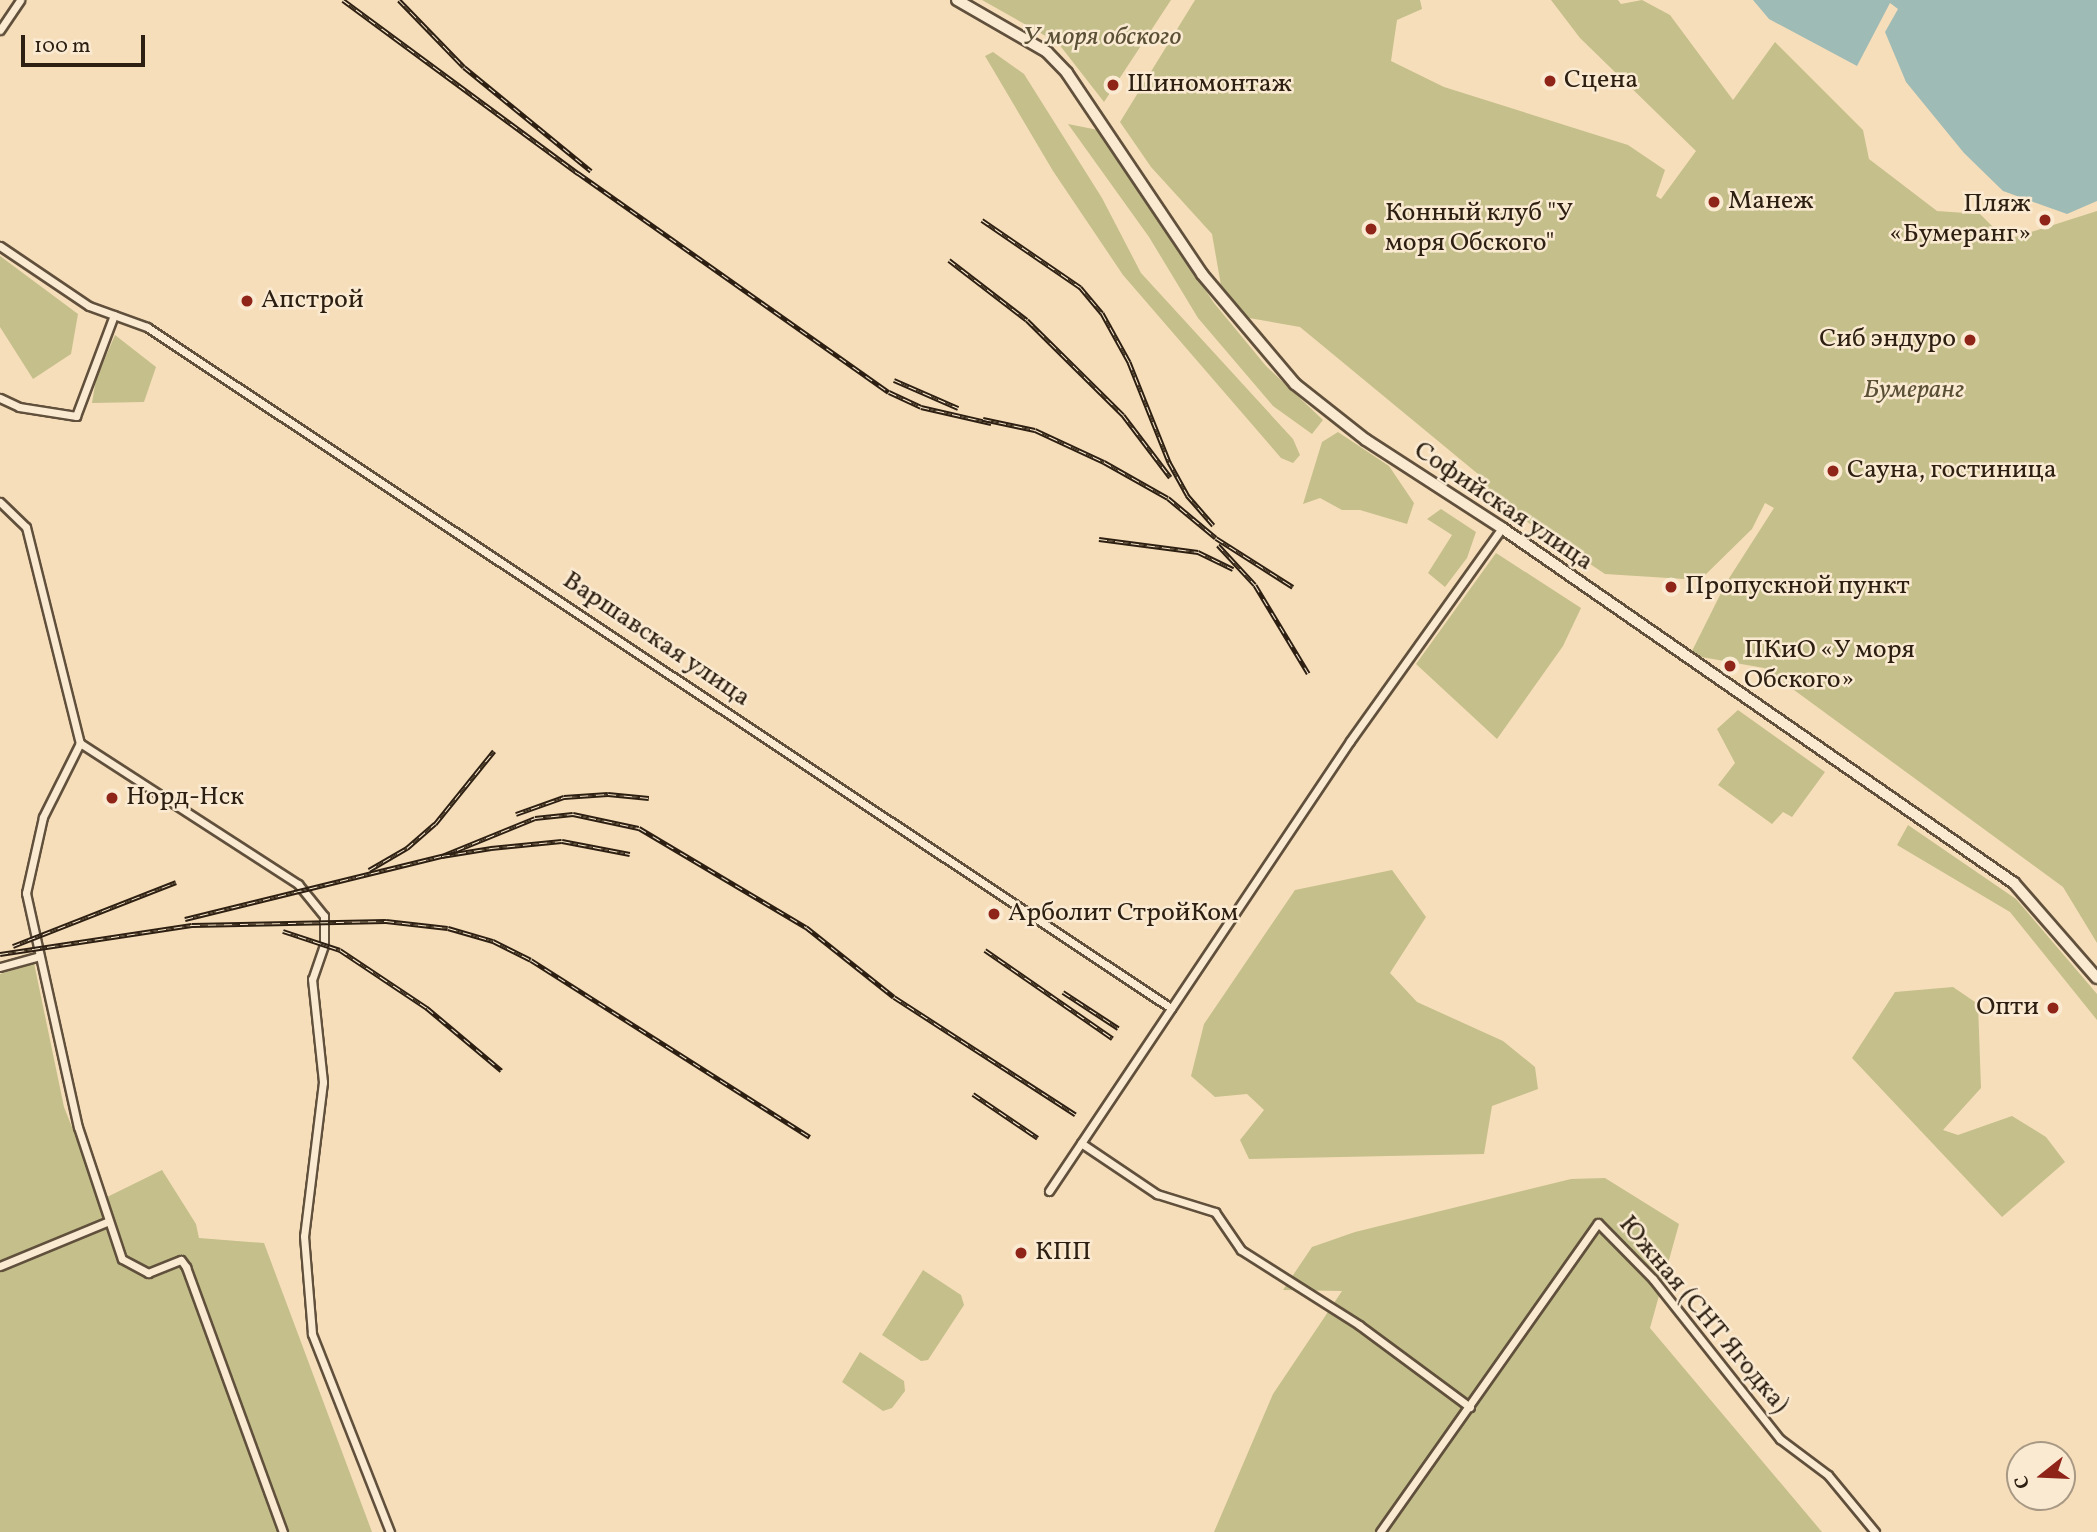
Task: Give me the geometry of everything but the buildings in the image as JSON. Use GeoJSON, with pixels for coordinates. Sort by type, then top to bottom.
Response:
{"type":"FeatureCollection","features":[{"type":"Feature","properties":{"kind":"main road","name":"Софийская улица"},"geometry":{"type":"LineString","coordinates":[[957,0],[1046,52],[1066,73],[1202,274],[1295,384],[1366,440],[1502,528],[2014,883],[2097,978]]}},
{"type":"Feature","properties":{"kind":"street"},"geometry":{"type":"LineString","coordinates":[[0,30],[20,0]]}},
{"type":"Feature","properties":{"kind":"street","name":"Варшавская улица"},"geometry":{"type":"LineString","coordinates":[[0,246],[89,306],[147,327],[1171,1008]]}},
{"type":"Feature","properties":{"kind":"street"},"geometry":{"type":"LineString","coordinates":[[0,398],[19,407],[76,416],[114,315]]}},
{"type":"Feature","properties":{"kind":"street"},"geometry":{"type":"LineString","coordinates":[[0,502],[26,527],[80,743],[43,817],[26,893],[78,1126],[107,1222],[122,1259],[148,1273],[181,1260],[186,1268],[283,1532]]}},
{"type":"Feature","properties":{"kind":"street"},"geometry":{"type":"LineString","coordinates":[[1049,1191],[1350,741],[1502,528]]}},
{"type":"Feature","properties":{"kind":"street"},"geometry":{"type":"LineString","coordinates":[[80,743],[298,884],[324,916],[324,945],[312,979],[323,1082],[304,1236],[312,1334],[390,1532]]}},
{"type":"Feature","properties":{"kind":"street"},"geometry":{"type":"LineString","coordinates":[[0,967],[40,956]]}},
{"type":"Feature","properties":{"kind":"street"},"geometry":{"type":"LineString","coordinates":[[1082,1143],[1157,1194],[1215,1212],[1241,1250],[1359,1325],[1470,1407],[1380,1532]]}},
{"type":"Feature","properties":{"kind":"street"},"geometry":{"type":"LineString","coordinates":[[0,1266],[107,1222]]}},
{"type":"Feature","properties":{"kind":"street","name":"Южная (СНТ Ягодка)"},"geometry":{"type":"LineString","coordinates":[[1470,1407],[1598,1223],[1653,1279],[1780,1439],[1828,1475],[1875,1532]]}},
{"type":"Feature","properties":{"kind":"green space","name":"У моря обского"},"geometry":{"type":"Polygon","coordinates":[[[982,0],[1171,0],[1104,102],[1058,43],[982,0]]]}},
{"type":"Feature","properties":{"kind":"green space","name":"Бумеранг"},"geometry":{"type":"Polygon","coordinates":[[[1195,0],[1420,0],[1422,9],[1397,20],[1391,61],[1444,87],[1628,145],[1665,170],[1656,196],[1661,199],[1696,151],[1580,38],[1551,0],[1618,0],[1621,4],[1642,0],[1670,15],[1733,100],[1775,42],[1863,130],[1869,159],[1937,211],[1980,214],[2006,240],[2097,211],[2097,943],[2063,887],[1764,668],[1690,655],[1726,583],[1774,508],[1765,503],[1752,529],[1700,580],[1605,574],[1493,499],[1478,474],[1300,327],[1226,314],[1212,234],[1151,167],[1120,122],[1195,0]]]}},
{"type":"Feature","properties":{"kind":"green space"},"geometry":{"type":"Polygon","coordinates":[[[993,52],[1024,74],[1102,198],[1141,273],[1293,439],[1300,455],[1293,463],[1281,458],[1123,275],[1053,171],[985,56],[993,52]]]}},
{"type":"Feature","properties":{"kind":"green space"},"geometry":{"type":"Polygon","coordinates":[[[1068,124],[1098,130],[1214,303],[1266,366],[1323,420],[1312,434],[1273,406],[1198,318],[1149,237],[1068,124]]]}},
{"type":"Feature","properties":{"kind":"green space"},"geometry":{"type":"Polygon","coordinates":[[[0,256],[78,314],[71,354],[33,379],[0,327],[0,256]]]}},
{"type":"Feature","properties":{"kind":"green space"},"geometry":{"type":"Polygon","coordinates":[[[115,335],[156,367],[144,402],[92,403],[96,379],[115,335]]]}},
{"type":"Feature","properties":{"kind":"green space"},"geometry":{"type":"Polygon","coordinates":[[[1338,432],[1389,466],[1414,503],[1407,524],[1360,510],[1342,510],[1320,498],[1303,504],[1322,442],[1338,432]]]}},
{"type":"Feature","properties":{"kind":"green space"},"geometry":{"type":"Polygon","coordinates":[[[1441,509],[1476,532],[1467,558],[1445,587],[1428,573],[1452,535],[1427,519],[1441,509]]]}},
{"type":"Feature","properties":{"kind":"green space"},"geometry":{"type":"Polygon","coordinates":[[[1496,553],[1581,608],[1563,646],[1497,739],[1416,664],[1496,553]]]}},
{"type":"Feature","properties":{"kind":"green space"},"geometry":{"type":"Polygon","coordinates":[[[1738,710],[1825,772],[1792,817],[1783,812],[1772,824],[1718,785],[1735,763],[1717,729],[1738,710]]]}},
{"type":"Feature","properties":{"kind":"green space"},"geometry":{"type":"Polygon","coordinates":[[[1908,825],[2016,899],[2097,994],[2097,1020],[2010,912],[1897,845],[1908,825]]]}},
{"type":"Feature","properties":{"kind":"green space"},"geometry":{"type":"Polygon","coordinates":[[[1392,870],[1426,917],[1390,973],[1417,1002],[1503,1041],[1535,1067],[1538,1089],[1492,1106],[1484,1154],[1249,1159],[1240,1140],[1264,1110],[1247,1094],[1215,1097],[1191,1076],[1204,1024],[1295,890],[1392,870]]]}},
{"type":"Feature","properties":{"kind":"green space"},"geometry":{"type":"Polygon","coordinates":[[[34,963],[64,1107],[101,1200],[162,1170],[196,1224],[199,1238],[264,1243],[372,1532],[0,1532],[0,974],[34,963]]]}},
{"type":"Feature","properties":{"kind":"green space"},"geometry":{"type":"Polygon","coordinates":[[[1953,987],[1978,1004],[1981,1088],[1943,1130],[1958,1135],[2012,1116],[2046,1137],[2065,1162],[2002,1217],[1852,1058],[1895,992],[1953,987]]]}},
{"type":"Feature","properties":{"kind":"green space"},"geometry":{"type":"Polygon","coordinates":[[[1605,1178],[1679,1224],[1650,1328],[1822,1532],[1214,1532],[1273,1394],[1342,1291],[1283,1290],[1312,1247],[1355,1232],[1571,1179],[1605,1178]]]}},
{"type":"Feature","properties":{"kind":"green space"},"geometry":{"type":"Polygon","coordinates":[[[923,1270],[961,1295],[964,1305],[928,1360],[921,1361],[882,1335],[923,1270]]]}},
{"type":"Feature","properties":{"kind":"green space"},"geometry":{"type":"Polygon","coordinates":[[[860,1352],[904,1381],[905,1391],[892,1408],[883,1411],[842,1382],[860,1352]]]}},
{"type":"Feature","properties":{"kind":"water"},"geometry":{"type":"Polygon","coordinates":[[[1753,0],[2097,0],[2097,201],[2067,214],[2003,191],[1964,153],[1906,82],[1885,32],[1898,9],[1890,3],[1857,66],[1769,19],[1753,0]]]}},
{"type":"Feature","properties":{"kind":"railway"},"geometry":{"type":"LineString","coordinates":[[343,0],[578,173],[889,392],[921,407],[991,423]]}},
{"type":"Feature","properties":{"kind":"railway"},"geometry":{"type":"LineString","coordinates":[[399,0],[464,67],[591,171]]}},
{"type":"Feature","properties":{"kind":"railway"},"geometry":{"type":"LineString","coordinates":[[982,220],[1080,287],[1102,313],[1129,362],[1169,462],[1187,495],[1213,525]]}},
{"type":"Feature","properties":{"kind":"railway"},"geometry":{"type":"LineString","coordinates":[[949,260],[1027,320],[1123,415],[1170,477]]}},
{"type":"Feature","properties":{"kind":"railway"},"geometry":{"type":"LineString","coordinates":[[894,380],[958,408]]}},
{"type":"Feature","properties":{"kind":"railway"},"geometry":{"type":"LineString","coordinates":[[983,419],[1035,430],[1104,462],[1168,498],[1216,538],[1293,587]]}},
{"type":"Feature","properties":{"kind":"railway"},"geometry":{"type":"LineString","coordinates":[[1099,539],[1198,552],[1233,569]]}},
{"type":"Feature","properties":{"kind":"railway"},"geometry":{"type":"LineString","coordinates":[[1218,545],[1255,585],[1308,673]]}},
{"type":"Feature","properties":{"kind":"railway"},"geometry":{"type":"LineString","coordinates":[[369,870],[407,848],[435,824],[494,751]]}},
{"type":"Feature","properties":{"kind":"railway"},"geometry":{"type":"LineString","coordinates":[[516,814],[564,797],[608,794],[649,798]]}},
{"type":"Feature","properties":{"kind":"railway"},"geometry":{"type":"LineString","coordinates":[[442,856],[535,818],[573,814],[639,828],[806,927],[894,997],[1075,1114]]}},
{"type":"Feature","properties":{"kind":"railway"},"geometry":{"type":"LineString","coordinates":[[185,919],[442,856],[491,848],[562,841],[630,854]]}},
{"type":"Feature","properties":{"kind":"railway"},"geometry":{"type":"LineString","coordinates":[[13,946],[176,882]]}},
{"type":"Feature","properties":{"kind":"railway"},"geometry":{"type":"LineString","coordinates":[[0,954],[192,925],[386,921],[448,928],[493,941],[531,960],[810,1137]]}},
{"type":"Feature","properties":{"kind":"railway"},"geometry":{"type":"LineString","coordinates":[[283,931],[340,950],[427,1008],[501,1070]]}},
{"type":"Feature","properties":{"kind":"railway"},"geometry":{"type":"LineString","coordinates":[[985,950],[1112,1038]]}},
{"type":"Feature","properties":{"kind":"railway"},"geometry":{"type":"LineString","coordinates":[[1063,992],[1118,1028]]}},
{"type":"Feature","properties":{"kind":"railway"},"geometry":{"type":"LineString","coordinates":[[973,1094],[1038,1138]]}},
{"type":"Feature","properties":{"kind":"place","name":"Сцена"},"geometry":{"type":"Point","coordinates":[1550,81]}},
{"type":"Feature","properties":{"kind":"place","name":"Шиномонтаж"},"geometry":{"type":"Point","coordinates":[1113,85]}},
{"type":"Feature","properties":{"kind":"place","name":"Манеж"},"geometry":{"type":"Point","coordinates":[1714,202]}},
{"type":"Feature","properties":{"kind":"place","name":"Пляж «Бумеранг»"},"geometry":{"type":"Point","coordinates":[2045,220]}},
{"type":"Feature","properties":{"kind":"place","name":"Конный клуб \"У моря Обского\""},"geometry":{"type":"Point","coordinates":[1371,229]}},
{"type":"Feature","properties":{"kind":"place","name":"Апстрой"},"geometry":{"type":"Point","coordinates":[247,301]}},
{"type":"Feature","properties":{"kind":"place","name":"Сиб эндуро"},"geometry":{"type":"Point","coordinates":[1970,340]}},
{"type":"Feature","properties":{"kind":"place","name":"Сауна, гостиница"},"geometry":{"type":"Point","coordinates":[1833,471]}},
{"type":"Feature","properties":{"kind":"place","name":"Пропускной пункт"},"geometry":{"type":"Point","coordinates":[1671,587]}},
{"type":"Feature","properties":{"kind":"place","name":"ПКиО «У моря Обского»"},"geometry":{"type":"Point","coordinates":[1730,666]}},
{"type":"Feature","properties":{"kind":"place","name":"Норд-Нск"},"geometry":{"type":"Point","coordinates":[112,798]}},
{"type":"Feature","properties":{"kind":"place","name":"Арболит СтройКом"},"geometry":{"type":"Point","coordinates":[994,914]}},
{"type":"Feature","properties":{"kind":"place","name":"Опти"},"geometry":{"type":"Point","coordinates":[2053,1008]}},
{"type":"Feature","properties":{"kind":"place","name":"КПП"},"geometry":{"type":"Point","coordinates":[1021,1253]}}]}
